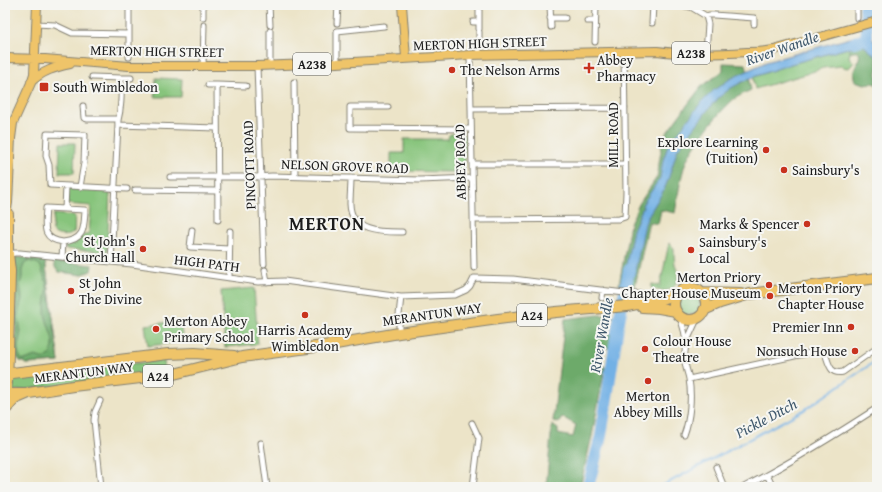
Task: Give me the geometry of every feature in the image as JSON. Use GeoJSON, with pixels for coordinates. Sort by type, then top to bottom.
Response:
{"type":"FeatureCollection","features":[{"type":"Feature","properties":{"kind":"highway","name":"A24"},"geometry":{"type":"LineString","coordinates":[[677,313],[688,320],[693,319],[720,303],[752,294],[877,278]]}},
{"type":"Feature","properties":{"kind":"highway","name":"A24"},"geometry":{"type":"LineString","coordinates":[[678,294],[689,288],[701,293],[752,294]]}},
{"type":"Feature","properties":{"kind":"highway"},"geometry":{"type":"LineString","coordinates":[[701,293],[705,301],[701,314]]}},
{"type":"Feature","properties":{"kind":"highway","name":"MERANTUN WAY"},"geometry":{"type":"LineString","coordinates":[[5,410],[15,399],[29,393],[73,386],[174,374],[242,357],[330,345],[399,333],[556,312],[627,306],[678,294]]}},
{"type":"Feature","properties":{"kind":"highway"},"geometry":{"type":"LineString","coordinates":[[677,313],[674,302],[678,294]]}},
{"type":"Feature","properties":{"kind":"highway","name":"MERANTUN WAY"},"geometry":{"type":"LineString","coordinates":[[627,306],[659,308],[677,313]]}},
{"type":"Feature","properties":{"kind":"highway","name":"MERANTUN WAY"},"geometry":{"type":"LineString","coordinates":[[7,374],[168,354],[195,353],[242,357]]}},
{"type":"Feature","properties":{"kind":"main road"},"geometry":{"type":"LineString","coordinates":[[5,221],[8,203],[11,138],[9,122],[31,83],[34,74],[37,5]]}},
{"type":"Feature","properties":{"kind":"main road"},"geometry":{"type":"LineString","coordinates":[[402,5],[406,58]]}},
{"type":"Feature","properties":{"kind":"main road","name":"MERTON HIGH STREET"},"geometry":{"type":"LineString","coordinates":[[34,58],[129,66],[257,66],[470,55],[657,51],[706,54],[771,51],[859,22],[875,22]]}},
{"type":"Feature","properties":{"kind":"main road","name":"A238"},"geometry":{"type":"LineString","coordinates":[[5,58],[34,58]]}},
{"type":"Feature","properties":{"kind":"main road","name":"MERTON HIGH STREET"},"geometry":{"type":"LineString","coordinates":[[31,83],[41,74],[52,68],[79,62]]}},
{"type":"Feature","properties":{"kind":"main road"},"geometry":{"type":"LineString","coordinates":[[5,402],[7,374],[10,226],[8,203]]}},
{"type":"Feature","properties":{"kind":"main road"},"geometry":{"type":"LineString","coordinates":[[6,393],[29,393]]}},
{"type":"Feature","properties":{"kind":"street"},"geometry":{"type":"LineString","coordinates":[[129,5],[129,57]]}},
{"type":"Feature","properties":{"kind":"street"},"geometry":{"type":"LineString","coordinates":[[203,5],[203,17]]}},
{"type":"Feature","properties":{"kind":"street"},"geometry":{"type":"LineString","coordinates":[[270,5],[270,25]]}},
{"type":"Feature","properties":{"kind":"street"},"geometry":{"type":"LineString","coordinates":[[337,23],[338,5]]}},
{"type":"Feature","properties":{"kind":"street"},"geometry":{"type":"LineString","coordinates":[[479,5],[476,22],[479,30],[479,55]]}},
{"type":"Feature","properties":{"kind":"street"},"geometry":{"type":"LineString","coordinates":[[550,5],[551,27]]}},
{"type":"Feature","properties":{"kind":"street"},"geometry":{"type":"LineString","coordinates":[[595,42],[596,5]]}},
{"type":"Feature","properties":{"kind":"street"},"geometry":{"type":"LineString","coordinates":[[652,23],[653,5]]}},
{"type":"Feature","properties":{"kind":"street"},"geometry":{"type":"LineString","coordinates":[[684,5],[691,7],[706,16],[714,15],[754,18],[754,24]]}},
{"type":"Feature","properties":{"kind":"street"},"geometry":{"type":"LineString","coordinates":[[857,5],[859,22]]}},
{"type":"Feature","properties":{"kind":"street"},"geometry":{"type":"LineString","coordinates":[[706,16],[708,24],[706,54]]}},
{"type":"Feature","properties":{"kind":"street"},"geometry":{"type":"LineString","coordinates":[[550,18],[565,18]]}},
{"type":"Feature","properties":{"kind":"street"},"geometry":{"type":"LineString","coordinates":[[587,21],[595,21]]}},
{"type":"Feature","properties":{"kind":"street"},"geometry":{"type":"LineString","coordinates":[[36,24],[55,25],[72,33],[129,34]]}},
{"type":"Feature","properties":{"kind":"street"},"geometry":{"type":"LineString","coordinates":[[203,66],[204,25]]}},
{"type":"Feature","properties":{"kind":"street"},"geometry":{"type":"LineString","coordinates":[[337,63],[337,31],[384,26]]}},
{"type":"Feature","properties":{"kind":"street"},"geometry":{"type":"LineString","coordinates":[[270,31],[270,65]]}},
{"type":"Feature","properties":{"kind":"street","name":"MILL ROAD"},"geometry":{"type":"LineString","coordinates":[[474,220],[624,218],[624,52]]}},
{"type":"Feature","properties":{"kind":"street","name":"ABBEY ROAD"},"geometry":{"type":"LineString","coordinates":[[470,55],[474,268]]}},
{"type":"Feature","properties":{"kind":"street","name":"PINCOTT ROAD"},"geometry":{"type":"LineString","coordinates":[[257,66],[264,264]]}},
{"type":"Feature","properties":{"kind":"street"},"geometry":{"type":"LineString","coordinates":[[92,77],[131,78]]}},
{"type":"Feature","properties":{"kind":"street"},"geometry":{"type":"LineString","coordinates":[[111,262],[118,122],[121,107],[121,78]]}},
{"type":"Feature","properties":{"kind":"street"},"geometry":{"type":"LineString","coordinates":[[294,82],[295,176]]}},
{"type":"Feature","properties":{"kind":"street"},"geometry":{"type":"LineString","coordinates":[[208,85],[246,86]]}},
{"type":"Feature","properties":{"kind":"street"},"geometry":{"type":"LineString","coordinates":[[217,85],[218,220]]}},
{"type":"Feature","properties":{"kind":"street"},"geometry":{"type":"LineString","coordinates":[[83,106],[84,118],[87,119],[217,128]]}},
{"type":"Feature","properties":{"kind":"street"},"geometry":{"type":"LineString","coordinates":[[388,108],[350,107],[350,128],[471,129]]}},
{"type":"Feature","properties":{"kind":"street"},"geometry":{"type":"LineString","coordinates":[[471,109],[625,108]]}},
{"type":"Feature","properties":{"kind":"street"},"geometry":{"type":"LineString","coordinates":[[80,187],[84,163],[85,135],[48,134],[46,156],[49,165],[50,185],[80,187],[115,189],[127,189]]}},
{"type":"Feature","properties":{"kind":"street"},"geometry":{"type":"LineString","coordinates":[[472,164],[625,164]]}},
{"type":"Feature","properties":{"kind":"street","name":"NELSON GROVE ROAD"},"geometry":{"type":"LineString","coordinates":[[170,177],[255,178],[261,176],[295,176],[420,180],[472,178]]}},
{"type":"Feature","properties":{"kind":"street"},"geometry":{"type":"LineString","coordinates":[[351,178],[350,204],[352,214],[359,223],[370,230],[402,232]]}},
{"type":"Feature","properties":{"kind":"street"},"geometry":{"type":"LineString","coordinates":[[64,209],[66,186]]}},
{"type":"Feature","properties":{"kind":"street"},"geometry":{"type":"LineString","coordinates":[[135,190],[217,191]]}},
{"type":"Feature","properties":{"kind":"street"},"geometry":{"type":"LineString","coordinates":[[46,208],[85,210],[84,230],[76,240],[64,242],[56,241],[47,234],[45,228],[46,208]]}},
{"type":"Feature","properties":{"kind":"street"},"geometry":{"type":"LineString","coordinates":[[192,230],[190,247],[229,249]]}},
{"type":"Feature","properties":{"kind":"street"},"geometry":{"type":"LineString","coordinates":[[229,278],[230,231]]}},
{"type":"Feature","properties":{"kind":"street"},"geometry":{"type":"LineString","coordinates":[[62,257],[64,242]]}},
{"type":"Feature","properties":{"kind":"street","name":"HIGH PATH"},"geometry":{"type":"LineString","coordinates":[[9,254],[20,253],[111,262],[258,282],[276,280],[401,297],[455,295],[466,290],[474,278],[513,279],[603,290]]}},
{"type":"Feature","properties":{"kind":"street"},"geometry":{"type":"LineString","coordinates":[[265,270],[268,282]]}},
{"type":"Feature","properties":{"kind":"street"},"geometry":{"type":"LineString","coordinates":[[602,298],[603,290],[619,293],[646,294]]}},
{"type":"Feature","properties":{"kind":"street"},"geometry":{"type":"LineString","coordinates":[[399,333],[401,297]]}},
{"type":"Feature","properties":{"kind":"street"},"geometry":{"type":"LineString","coordinates":[[677,313],[684,326],[686,344],[685,361],[689,379],[690,401],[684,435]]}},
{"type":"Feature","properties":{"kind":"street"},"geometry":{"type":"LineString","coordinates":[[686,344],[701,314]]}},
{"type":"Feature","properties":{"kind":"street"},"geometry":{"type":"LineString","coordinates":[[689,379],[818,351],[825,353],[832,370],[835,373],[839,373],[843,372],[877,348]]}},
{"type":"Feature","properties":{"kind":"street"},"geometry":{"type":"LineString","coordinates":[[100,401],[95,412],[94,434],[101,487]]}},
{"type":"Feature","properties":{"kind":"street"},"geometry":{"type":"LineString","coordinates":[[744,487],[810,450],[877,408]]}},
{"type":"Feature","properties":{"kind":"street"},"geometry":{"type":"LineString","coordinates":[[472,423],[479,438],[473,487]]}},
{"type":"Feature","properties":{"kind":"street"},"geometry":{"type":"LineString","coordinates":[[261,444],[267,487]]}},
{"type":"Feature","properties":{"kind":"street"},"geometry":{"type":"LineString","coordinates":[[716,467],[724,487]]}},
{"type":"Feature","properties":{"kind":"street"},"geometry":{"type":"LineString","coordinates":[[767,475],[772,487]]}},
{"type":"Feature","properties":{"kind":"green space"},"geometry":{"type":"Polygon","coordinates":[[[863,45],[877,57],[877,85],[873,83],[865,84],[855,81],[854,72],[859,55],[855,52],[850,53],[849,48],[863,45]]]}},
{"type":"Feature","properties":{"kind":"green space"},"geometry":{"type":"Polygon","coordinates":[[[848,48],[850,53],[849,57],[854,62],[847,68],[841,66],[823,68],[755,89],[753,77],[791,64],[848,48]]]}},
{"type":"Feature","properties":{"kind":"green space"},"geometry":{"type":"Polygon","coordinates":[[[723,63],[746,64],[751,90],[734,99],[700,137],[684,168],[675,213],[661,210],[658,224],[649,222],[635,286],[619,285],[630,224],[639,204],[657,177],[662,144],[666,134],[701,87],[723,71],[723,63]]]}},
{"type":"Feature","properties":{"kind":"green space"},"geometry":{"type":"Polygon","coordinates":[[[156,78],[182,79],[181,97],[155,97],[156,78]]]}},
{"type":"Feature","properties":{"kind":"green space"},"geometry":{"type":"Polygon","coordinates":[[[463,134],[465,136],[465,168],[463,172],[391,171],[391,153],[404,153],[404,139],[448,139],[449,135],[463,134]]]}},
{"type":"Feature","properties":{"kind":"green space"},"geometry":{"type":"Polygon","coordinates":[[[60,143],[75,143],[74,173],[59,173],[60,143]]]}},
{"type":"Feature","properties":{"kind":"green space"},"geometry":{"type":"Polygon","coordinates":[[[70,188],[105,191],[110,193],[106,252],[65,248],[65,244],[76,241],[85,234],[89,234],[91,206],[67,204],[67,190],[70,188]]]}},
{"type":"Feature","properties":{"kind":"green space"},"geometry":{"type":"Polygon","coordinates":[[[54,214],[75,216],[74,232],[72,234],[60,235],[54,233],[54,214]]]}},
{"type":"Feature","properties":{"kind":"green space"},"geometry":{"type":"Polygon","coordinates":[[[669,243],[674,248],[678,274],[677,281],[669,290],[656,290],[651,288],[652,284],[660,286],[669,243]]]}},
{"type":"Feature","properties":{"kind":"green space"},"geometry":{"type":"Polygon","coordinates":[[[15,257],[45,260],[59,362],[27,364],[20,361],[16,356],[15,257]]]}},
{"type":"Feature","properties":{"kind":"green space"},"geometry":{"type":"Polygon","coordinates":[[[15,257],[27,258],[29,260],[29,262],[26,262],[22,270],[20,284],[22,299],[18,314],[21,332],[18,352],[21,359],[25,360],[35,356],[45,359],[50,354],[52,349],[52,337],[45,313],[47,285],[41,267],[36,263],[31,262],[31,260],[34,259],[45,260],[59,362],[27,364],[20,361],[16,356],[15,257]]]}},
{"type":"Feature","properties":{"kind":"green space"},"geometry":{"type":"Polygon","coordinates":[[[54,261],[92,265],[91,271],[81,275],[59,272],[55,267],[54,261]]]}},
{"type":"Feature","properties":{"kind":"green space"},"geometry":{"type":"Polygon","coordinates":[[[254,288],[258,344],[225,347],[221,291],[254,288]]]}},
{"type":"Feature","properties":{"kind":"green space"},"geometry":{"type":"Polygon","coordinates":[[[689,293],[697,296],[700,304],[697,312],[689,315],[681,312],[678,304],[681,296],[689,293]]]}},
{"type":"Feature","properties":{"kind":"green space"},"geometry":{"type":"Polygon","coordinates":[[[598,315],[615,316],[605,320],[603,327],[611,334],[609,348],[600,347],[597,365],[605,367],[592,436],[580,487],[546,487],[552,425],[558,429],[558,434],[573,437],[576,425],[562,417],[559,423],[553,421],[565,319],[598,315]]]}},
{"type":"Feature","properties":{"kind":"green space"},"geometry":{"type":"Polygon","coordinates":[[[180,321],[183,342],[148,346],[145,325],[180,321]]]}},
{"type":"Feature","properties":{"kind":"green space"},"geometry":{"type":"Polygon","coordinates":[[[164,360],[165,372],[13,391],[13,377],[164,360]]]}},
{"type":"Feature","properties":{"kind":"water"},"geometry":{"type":"Polygon","coordinates":[[[871,32],[872,38],[877,46],[877,57],[863,45],[848,48],[791,64],[748,79],[731,88],[718,98],[715,103],[713,103],[678,148],[664,190],[648,216],[645,224],[634,276],[630,286],[622,285],[633,230],[643,207],[642,205],[660,178],[663,160],[668,146],[700,104],[714,90],[730,79],[766,62],[871,32]]]}},
{"type":"Feature","properties":{"kind":"waterway","name":"River Wandle"},"geometry":{"type":"LineString","coordinates":[[855,42],[864,39],[867,35],[865,5]]}},
{"type":"Feature","properties":{"kind":"waterway","name":"River Wandle"},"geometry":{"type":"LineString","coordinates":[[588,487],[601,436],[618,326],[629,270]]}},
{"type":"Feature","properties":{"kind":"waterway","name":"Pickle Ditch"},"geometry":{"type":"LineString","coordinates":[[660,487],[804,410],[877,360]]}},
{"type":"Feature","properties":{"kind":"place","name":"Abbey Pharmacy"},"geometry":{"type":"Point","coordinates":[589,68]}},
{"type":"Feature","properties":{"kind":"place","name":"The Nelson Arms"},"geometry":{"type":"Point","coordinates":[452,70]}},
{"type":"Feature","properties":{"kind":"place","name":"South Wimbledon"},"geometry":{"type":"Point","coordinates":[44,87]}},
{"type":"Feature","properties":{"kind":"place","name":"Explore Learning (Tuition)"},"geometry":{"type":"Point","coordinates":[766,150]}},
{"type":"Feature","properties":{"kind":"place","name":"Sainsbury's"},"geometry":{"type":"Point","coordinates":[784,170]}},
{"type":"Feature","properties":{"kind":"place","name":"Marks & Spencer"},"geometry":{"type":"Point","coordinates":[807,224]}},
{"type":"Feature","properties":{"kind":"place","name":"St John's Church Hall"},"geometry":{"type":"Point","coordinates":[143,249]}},
{"type":"Feature","properties":{"kind":"place","name":"Sainsbury's Local"},"geometry":{"type":"Point","coordinates":[691,250]}},
{"type":"Feature","properties":{"kind":"place","name":"Merton Priory Chapter House Museum"},"geometry":{"type":"Point","coordinates":[769,285]}},
{"type":"Feature","properties":{"kind":"place","name":"St John The Divine"},"geometry":{"type":"Point","coordinates":[71,291]}},
{"type":"Feature","properties":{"kind":"place","name":"Merton Priory Chapter House"},"geometry":{"type":"Point","coordinates":[770,296]}},
{"type":"Feature","properties":{"kind":"place","name":"Harris Academy Wimbledon"},"geometry":{"type":"Point","coordinates":[305,315]}},
{"type":"Feature","properties":{"kind":"place","name":"Premier Inn"},"geometry":{"type":"Point","coordinates":[851,327]}},
{"type":"Feature","properties":{"kind":"place","name":"Merton Abbey Primary School"},"geometry":{"type":"Point","coordinates":[156,329]}},
{"type":"Feature","properties":{"kind":"place","name":"Colour House Theatre"},"geometry":{"type":"Point","coordinates":[645,349]}},
{"type":"Feature","properties":{"kind":"place","name":"Nonsuch House"},"geometry":{"type":"Point","coordinates":[855,351]}},
{"type":"Feature","properties":{"kind":"place","name":"Merton Abbey Mills"},"geometry":{"type":"Point","coordinates":[648,381]}},
{"type":"Feature","properties":{"kind":"district","name":"MERTON"},"geometry":{"type":"Point","coordinates":[327,223]}}]}
